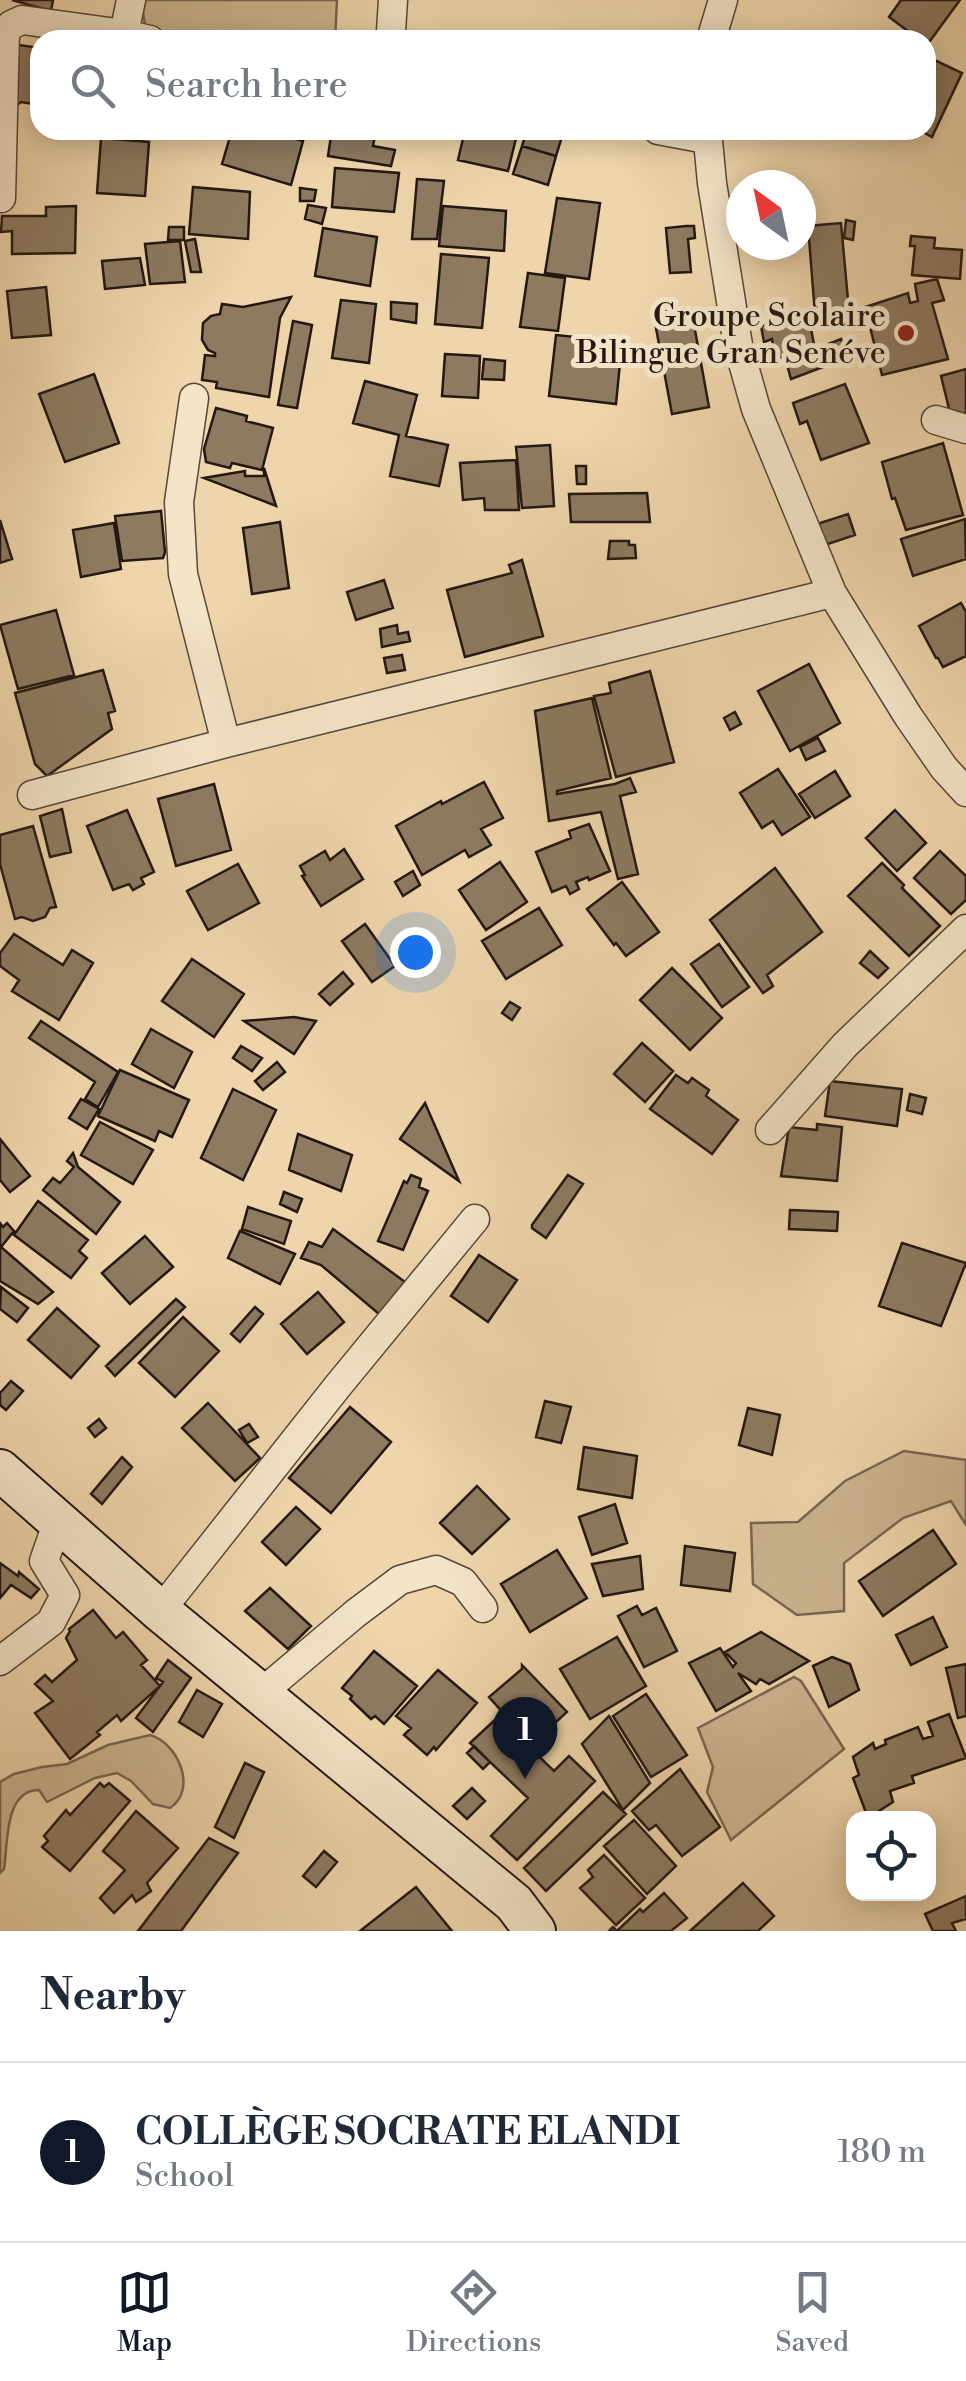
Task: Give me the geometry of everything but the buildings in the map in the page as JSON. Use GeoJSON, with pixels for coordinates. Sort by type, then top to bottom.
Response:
{"type":"FeatureCollection","features":[{"type":"Feature","properties":{"kind":"main road"},"geometry":{"type":"LineString","coordinates":[[0,1470],[160,1612],[514,1903],[535,1931]]}},
{"type":"Feature","properties":{"kind":"street"},"geometry":{"type":"LineString","coordinates":[[131,0],[136,30]]}},
{"type":"Feature","properties":{"kind":"street"},"geometry":{"type":"LineString","coordinates":[[392,30],[393,0]]}},
{"type":"Feature","properties":{"kind":"street"},"geometry":{"type":"LineString","coordinates":[[715,30],[723,0]]}},
{"type":"Feature","properties":{"kind":"street"},"geometry":{"type":"LineString","coordinates":[[0,198],[5,33],[10,25],[22,20],[90,30]]}},
{"type":"Feature","properties":{"kind":"street"},"geometry":{"type":"LineString","coordinates":[[707,140],[738,346],[756,409],[832,592],[908,716],[966,792]]}},
{"type":"Feature","properties":{"kind":"street"},"geometry":{"type":"LineString","coordinates":[[194,398],[179,502],[179,537],[183,574],[226,743]]}},
{"type":"Feature","properties":{"kind":"street"},"geometry":{"type":"LineString","coordinates":[[936,420],[966,429]]}},
{"type":"Feature","properties":{"kind":"street"},"geometry":{"type":"LineString","coordinates":[[32,795],[832,592]]}},
{"type":"Feature","properties":{"kind":"street"},"geometry":{"type":"LineString","coordinates":[[770,1130],[845,1045],[966,929]]}},
{"type":"Feature","properties":{"kind":"street"},"geometry":{"type":"LineString","coordinates":[[160,1612],[475,1219]]}},
{"type":"Feature","properties":{"kind":"street"},"geometry":{"type":"LineString","coordinates":[[0,1662],[51,1622],[65,1595],[44,1561],[58,1521]]}},
{"type":"Feature","properties":{"kind":"street"},"geometry":{"type":"LineString","coordinates":[[260,1694],[400,1580],[436,1570],[463,1582],[483,1608]]}},
{"type":"Feature","properties":{"kind":"shaded area"},"geometry":{"type":"Polygon","coordinates":[[[141,0],[337,0],[336,30],[146,30],[141,0]]]}},
{"type":"Feature","properties":{"kind":"shaded area"},"geometry":{"type":"Polygon","coordinates":[[[904,1451],[966,1460],[966,1525],[951,1501],[903,1518],[844,1563],[844,1611],[797,1615],[753,1584],[751,1523],[798,1522],[845,1481],[904,1451]]]}},
{"type":"Feature","properties":{"kind":"shaded area"},"geometry":{"type":"Polygon","coordinates":[[[794,1677],[801,1681],[844,1749],[731,1840],[707,1792],[713,1767],[698,1728],[794,1677]]]}},
{"type":"Feature","properties":{"kind":"shaded area"},"geometry":{"type":"Polygon","coordinates":[[[150,1735],[169,1747],[181,1767],[183,1790],[170,1808],[153,1804],[131,1781],[117,1773],[95,1778],[47,1802],[39,1790],[28,1792],[14,1808],[4,1869],[0,1873],[0,1782],[14,1774],[67,1764],[108,1745],[150,1735]]]}},
{"type":"Feature","properties":{"kind":"place","name":"Groupe Scolaire Bilingue Gran Senéve"},"geometry":{"type":"Point","coordinates":[906,333]}},
{"type":"Feature","properties":{"kind":"place","name":"COLLÈGE SOCRATE ELANDI"},"geometry":{"type":"Point","coordinates":[525,1779]}}]}
